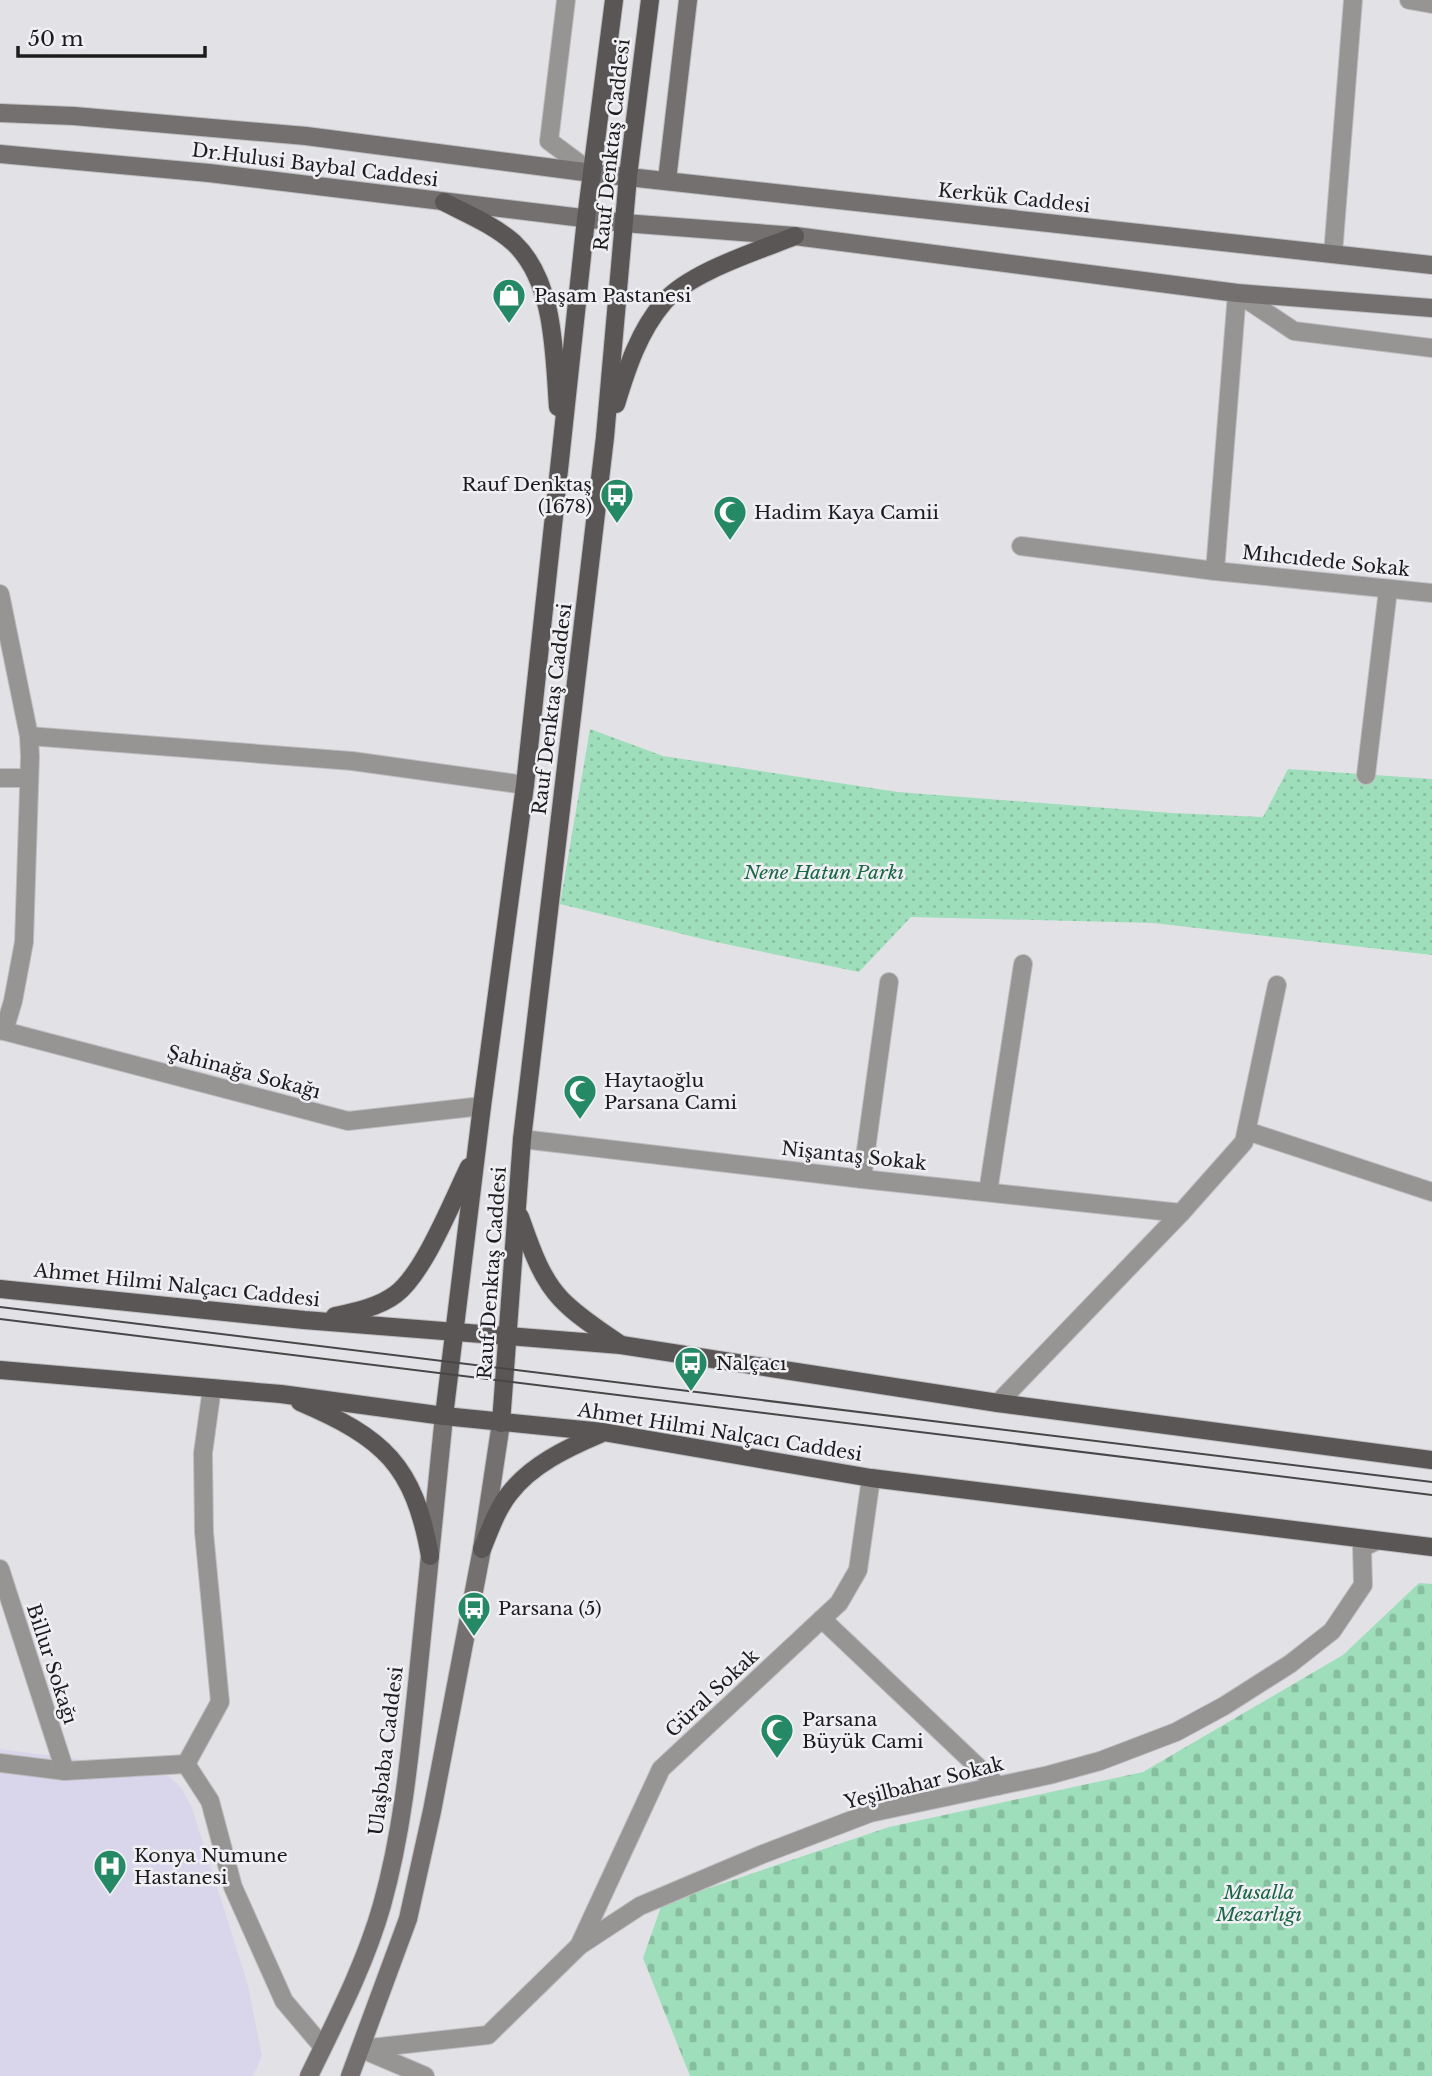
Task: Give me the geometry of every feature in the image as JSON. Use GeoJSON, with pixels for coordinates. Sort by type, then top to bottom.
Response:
{"type":"FeatureCollection","features":[{"type":"Feature","properties":{"kind":"main road","name":"Rauf Denktaş Caddesi"},"geometry":{"type":"LineString","coordinates":[[444,1416],[475,1154],[525,785],[586,219],[614,0]]}},
{"type":"Feature","properties":{"kind":"main road","name":"Rauf Denktaş Caddesi"},"geometry":{"type":"LineString","coordinates":[[502,1423],[522,1139],[605,437],[628,176],[650,0]]}},
{"type":"Feature","properties":{"kind":"main road"},"geometry":{"type":"LineString","coordinates":[[443,202],[500,232],[514,243],[536,272],[548,309],[561,453]]}},
{"type":"Feature","properties":{"kind":"main road"},"geometry":{"type":"LineString","coordinates":[[605,437],[628,365],[651,320],[666,299],[708,272],[794,236]]}},
{"type":"Feature","properties":{"kind":"main road"},"geometry":{"type":"LineString","coordinates":[[304,1320],[356,1312],[394,1296],[408,1283],[419,1268],[475,1154]]}},
{"type":"Feature","properties":{"kind":"main road"},"geometry":{"type":"LineString","coordinates":[[517,1211],[548,1283],[574,1311],[621,1345]]}},
{"type":"Feature","properties":{"kind":"main road","name":"Ahmet Hilmi Nalçacı Caddesi"},"geometry":{"type":"LineString","coordinates":[[0,1289],[304,1320],[621,1345],[998,1403],[1432,1460]]}},
{"type":"Feature","properties":{"kind":"main road","name":"Ahmet Hilmi Nalçacı Caddesi"},"geometry":{"type":"LineString","coordinates":[[0,1370],[281,1394],[502,1423],[603,1432],[871,1478],[1432,1547]]}},
{"type":"Feature","properties":{"kind":"main road"},"geometry":{"type":"LineString","coordinates":[[281,1394],[367,1437],[390,1457],[417,1499],[424,1520],[430,1556]]}},
{"type":"Feature","properties":{"kind":"main road"},"geometry":{"type":"LineString","coordinates":[[482,1549],[496,1514],[509,1493],[528,1474],[564,1451],[603,1432]]}},
{"type":"Feature","properties":{"kind":"street"},"geometry":{"type":"LineString","coordinates":[[566,0],[549,141],[592,173]]}},
{"type":"Feature","properties":{"kind":"street"},"geometry":{"type":"LineString","coordinates":[[667,180],[688,0]]}},
{"type":"Feature","properties":{"kind":"street"},"geometry":{"type":"LineString","coordinates":[[1333,254],[1353,0]]}},
{"type":"Feature","properties":{"kind":"street"},"geometry":{"type":"LineString","coordinates":[[1409,0],[1432,4]]}},
{"type":"Feature","properties":{"kind":"street","name":"Dr.Hulusi Baybal Caddesi"},"geometry":{"type":"LineString","coordinates":[[0,113],[74,116],[306,136],[592,173]]}},
{"type":"Feature","properties":{"kind":"street","name":"Dr.Hulusi Baybal Caddesi"},"geometry":{"type":"LineString","coordinates":[[0,154],[209,173],[624,223]]}},
{"type":"Feature","properties":{"kind":"street","name":"Kerkük Caddesi"},"geometry":{"type":"LineString","coordinates":[[592,173],[1432,265]]}},
{"type":"Feature","properties":{"kind":"street"},"geometry":{"type":"LineString","coordinates":[[624,223],[794,236],[1237,293],[1432,308]]}},
{"type":"Feature","properties":{"kind":"street"},"geometry":{"type":"LineString","coordinates":[[1237,293],[1294,331],[1432,348]]}},
{"type":"Feature","properties":{"kind":"street"},"geometry":{"type":"LineString","coordinates":[[1216,571],[1237,293]]}},
{"type":"Feature","properties":{"kind":"street","name":"Mıhcıdede Sokak"},"geometry":{"type":"LineString","coordinates":[[1021,546],[1216,571],[1432,593]]}},
{"type":"Feature","properties":{"kind":"street"},"geometry":{"type":"LineString","coordinates":[[1366,775],[1388,590]]}},
{"type":"Feature","properties":{"kind":"street"},"geometry":{"type":"LineString","coordinates":[[0,594],[29,736],[24,942],[13,1001],[2,1030]]}},
{"type":"Feature","properties":{"kind":"street"},"geometry":{"type":"LineString","coordinates":[[29,736],[352,761],[525,785]]}},
{"type":"Feature","properties":{"kind":"street"},"geometry":{"type":"LineString","coordinates":[[0,778],[29,778]]}},
{"type":"Feature","properties":{"kind":"street"},"geometry":{"type":"LineString","coordinates":[[988,1192],[1023,964]]}},
{"type":"Feature","properties":{"kind":"street"},"geometry":{"type":"LineString","coordinates":[[862,1179],[889,982]]}},
{"type":"Feature","properties":{"kind":"street"},"geometry":{"type":"LineString","coordinates":[[998,1403],[1181,1213],[1244,1142],[1278,985]]}},
{"type":"Feature","properties":{"kind":"street","name":"Şahinağa Sokağı"},"geometry":{"type":"LineString","coordinates":[[2,1030],[348,1121],[482,1106]]}},
{"type":"Feature","properties":{"kind":"street"},"geometry":{"type":"LineString","coordinates":[[1247,1131],[1432,1192]]}},
{"type":"Feature","properties":{"kind":"street","name":"Nişantaş Sokak"},"geometry":{"type":"LineString","coordinates":[[522,1139],[1181,1213]]}},
{"type":"Feature","properties":{"kind":"street"},"geometry":{"type":"LineString","coordinates":[[186,1764],[220,1702],[204,1532],[203,1453],[212,1388]]}},
{"type":"Feature","properties":{"kind":"street","name":"Ulaşbaba Caddesi"},"geometry":{"type":"LineString","coordinates":[[309,2076],[348,1998],[368,1948],[392,1864],[408,1769],[444,1416]]}},
{"type":"Feature","properties":{"kind":"street"},"geometry":{"type":"LineString","coordinates":[[350,2076],[408,1919],[432,1811],[482,1549],[502,1423]]}},
{"type":"Feature","properties":{"kind":"street","name":"Güral Sokak"},"geometry":{"type":"LineString","coordinates":[[579,1947],[661,1769],[839,1603],[858,1570],[871,1478]]}},
{"type":"Feature","properties":{"kind":"street","name":"Yeşilbahar Sokak"},"geometry":{"type":"LineString","coordinates":[[361,2049],[488,2035],[579,1947],[640,1906],[763,1854],[870,1813],[1100,1761],[1176,1732],[1290,1664],[1332,1631],[1363,1585],[1362,1548],[1376,1541]]}},
{"type":"Feature","properties":{"kind":"street","name":"Billur Sokağı"},"geometry":{"type":"LineString","coordinates":[[0,1569],[65,1771]]}},
{"type":"Feature","properties":{"kind":"street"},"geometry":{"type":"LineString","coordinates":[[822,1619],[998,1786]]}},
{"type":"Feature","properties":{"kind":"street"},"geometry":{"type":"LineString","coordinates":[[0,1763],[65,1771],[186,1764]]}},
{"type":"Feature","properties":{"kind":"street"},"geometry":{"type":"LineString","coordinates":[[186,1764],[210,1801],[233,1887],[284,2001],[323,2047]]}},
{"type":"Feature","properties":{"kind":"street"},"geometry":{"type":"LineString","coordinates":[[361,2049],[425,2076]]}},
{"type":"Feature","properties":{"kind":"shaded area","name":"Konya Numune Hastanesi"},"geometry":{"type":"Polygon","coordinates":[[[0,1749],[153,1769],[169,1776],[182,1789],[192,1808],[248,1985],[262,2056],[253,2076],[0,2076],[0,1749]]]}},
{"type":"Feature","properties":{"kind":"green space","name":"Nene Hatun Parkı"},"geometry":{"type":"Polygon","coordinates":[[[590,729],[663,756],[898,792],[1172,813],[1263,817],[1288,769],[1432,779],[1432,955],[1153,923],[911,917],[859,972],[711,941],[560,904],[590,729]]]}},
{"type":"Feature","properties":{"kind":"green space","name":"Musalla Mezarlığı"},"geometry":{"type":"Polygon","coordinates":[[[1419,1583],[1432,1584],[1432,2076],[690,2076],[643,1958],[662,1904],[889,1827],[1143,1772],[1343,1655],[1419,1583]]]}},
{"type":"Feature","properties":{"kind":"tram line"},"geometry":{"type":"LineString","coordinates":[[0,1307],[1432,1482]]}},
{"type":"Feature","properties":{"kind":"tram line"},"geometry":{"type":"LineString","coordinates":[[0,1319],[1432,1495]]}},
{"type":"Feature","properties":{"kind":"place","name":"Paşam Pastanesi"},"geometry":{"type":"Point","coordinates":[509,325]}},
{"type":"Feature","properties":{"kind":"place","name":"Rauf Denktaş (1678)"},"geometry":{"type":"Point","coordinates":[617,525]}},
{"type":"Feature","properties":{"kind":"place","name":"Hadim Kaya Camii"},"geometry":{"type":"Point","coordinates":[730,542]}},
{"type":"Feature","properties":{"kind":"place","name":"Haytaoğlu Parsana Cami"},"geometry":{"type":"Point","coordinates":[580,1121]}},
{"type":"Feature","properties":{"kind":"place","name":"Nalçacı"},"geometry":{"type":"Point","coordinates":[691,1393]}},
{"type":"Feature","properties":{"kind":"place","name":"Parsana (5)"},"geometry":{"type":"Point","coordinates":[474,1638]}},
{"type":"Feature","properties":{"kind":"place","name":"Parsana Büyük Cami"},"geometry":{"type":"Point","coordinates":[777,1760]}},
{"type":"Feature","properties":{"kind":"place","name":"Konya Numune Hastanesi"},"geometry":{"type":"Point","coordinates":[110,1896]}}]}
